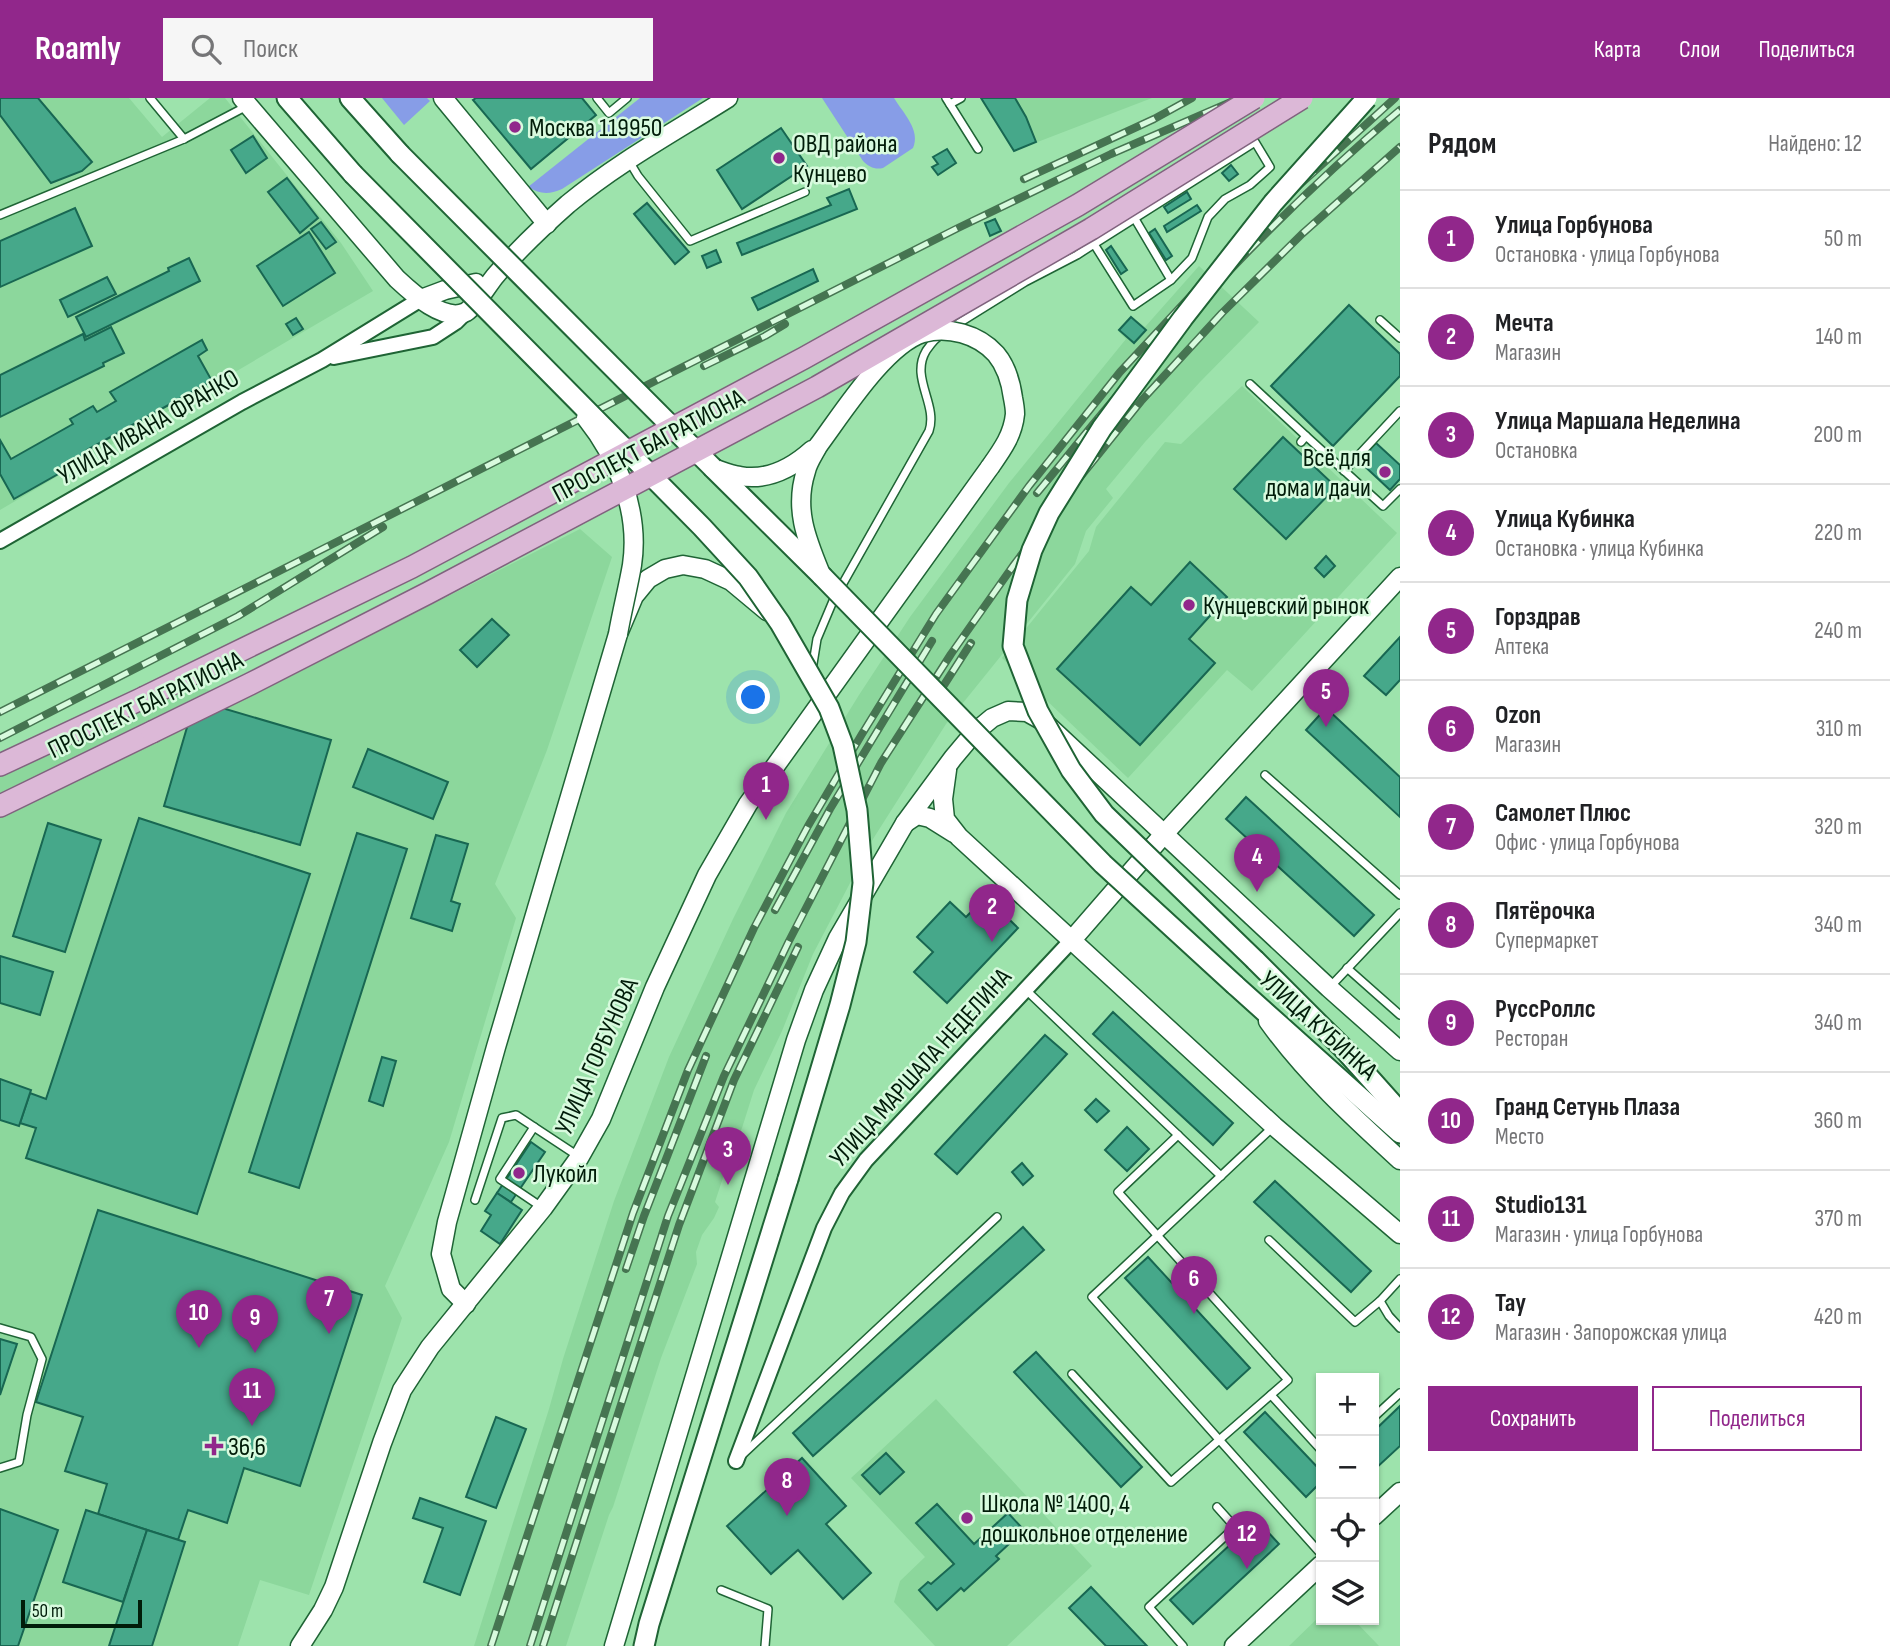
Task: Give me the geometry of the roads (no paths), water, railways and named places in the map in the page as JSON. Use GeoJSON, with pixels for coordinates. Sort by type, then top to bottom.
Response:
{"type":"FeatureCollection","features":[{"type":"Feature","properties":{"kind":"main road"},"geometry":{"type":"LineString","coordinates":[[288,98],[353,174],[702,527],[748,577],[780,623],[829,708],[843,746],[857,810],[863,883],[856,942],[788,1179],[649,1625],[645,1646]]}},
{"type":"Feature","properties":{"kind":"main road","name":"УЛИЦА КУБИНКА"},"geometry":{"type":"LineString","coordinates":[[349,98],[400,153],[822,576],[1103,864],[1400,1133]]}},
{"type":"Feature","properties":{"kind":"main road","name":"ПРОСПЕКТ БАГРАТИОНА"},"geometry":{"type":"LineString","coordinates":[[0,765],[412,567],[571,483],[804,358],[1078,205],[1254,98]]}},
{"type":"Feature","properties":{"kind":"main road","name":"ПРОСПЕКТ БАГРАТИОНА"},"geometry":{"type":"LineString","coordinates":[[0,806],[250,684],[428,593],[817,387],[1059,248],[1302,98]]}},
{"type":"Feature","properties":{"kind":"main road"},"geometry":{"type":"LineString","coordinates":[[1367,98],[1273,203],[1102,428],[1049,513],[1032,550],[1017,600],[1013,646],[1038,711],[1071,770],[1104,814],[1342,1047],[1400,1112]]}},
{"type":"Feature","properties":{"kind":"street","name":"УЛИЦА ИВАНА ФРАНКО"},"geometry":{"type":"LineString","coordinates":[[322,360],[433,337],[456,323],[495,275],[570,203],[629,160],[727,98]]}},
{"type":"Feature","properties":{"kind":"street"},"geometry":{"type":"LineString","coordinates":[[451,101],[547,224]]}},
{"type":"Feature","properties":{"kind":"street"},"geometry":{"type":"LineString","coordinates":[[245,102],[387,269],[407,288],[446,313],[467,311]]}},
{"type":"Feature","properties":{"kind":"street","name":"УЛИЦА ИВАНА ФРАНКО"},"geometry":{"type":"LineString","coordinates":[[0,541],[242,402],[322,360],[421,299],[495,275]]}},
{"type":"Feature","properties":{"kind":"street","name":"УЛИЦА ГОРБУНОВА"},"geometry":{"type":"LineString","coordinates":[[300,1646],[334,1587],[402,1391],[430,1347],[543,1208],[579,1158],[601,1119],[655,987],[707,875],[748,804],[1008,440],[1015,413],[1011,381],[996,354],[971,335],[945,330],[921,334],[901,345],[881,362],[818,446]]}},
{"type":"Feature","properties":{"kind":"street"},"geometry":{"type":"LineString","coordinates":[[466,1304],[452,1289],[441,1254],[447,1222],[618,634],[632,562],[633,530],[630,507],[616,465],[592,425],[553,376]]}},
{"type":"Feature","properties":{"kind":"street"},"geometry":{"type":"LineString","coordinates":[[713,468],[740,476],[774,474],[797,463],[818,446]]}},
{"type":"Feature","properties":{"kind":"street"},"geometry":{"type":"LineString","coordinates":[[818,446],[806,471],[800,517],[822,576]]}},
{"type":"Feature","properties":{"kind":"street"},"geometry":{"type":"LineString","coordinates":[[618,634],[634,597],[648,579],[665,569],[683,565],[705,569],[731,581],[780,623]]}},
{"type":"Feature","properties":{"kind":"street","name":"УЛИЦА МАРШАЛА НЕДЕЛИНА"},"geometry":{"type":"LineString","coordinates":[[736,1461],[824,1228],[842,1193],[866,1160],[1071,941],[1164,834],[1400,577]]}},
{"type":"Feature","properties":{"kind":"street"},"geometry":{"type":"LineString","coordinates":[[614,1646],[796,1040],[814,990],[838,938],[905,823],[953,758],[974,733],[992,718],[1008,711],[1027,712],[1043,721],[1400,1051]]}},
{"type":"Feature","properties":{"kind":"street"},"geometry":{"type":"LineString","coordinates":[[953,758],[945,774],[943,799],[945,819],[959,837],[1274,1126],[1400,1234]]}},
{"type":"Feature","properties":{"kind":"street"},"geometry":{"type":"LineString","coordinates":[[905,823],[917,815],[930,818],[959,837]]}},
{"type":"Feature","properties":{"kind":"street"},"geometry":{"type":"LineString","coordinates":[[1258,1007],[1282,1041],[1328,1092],[1400,1160]]}},
{"type":"Feature","properties":{"kind":"street"},"geometry":{"type":"LineString","coordinates":[[1379,1511],[1400,1492]]}},
{"type":"Feature","properties":{"kind":"street"},"geometry":{"type":"LineString","coordinates":[[1234,1646],[1316,1570]]}},
{"type":"Feature","properties":{"kind":"lane"},"geometry":{"type":"LineString","coordinates":[[150,98],[184,139]]}},
{"type":"Feature","properties":{"kind":"lane"},"geometry":{"type":"LineString","coordinates":[[597,98],[609,113],[627,98]]}},
{"type":"Feature","properties":{"kind":"lane"},"geometry":{"type":"LineString","coordinates":[[961,98],[948,101],[978,149]]}},
{"type":"Feature","properties":{"kind":"lane"},"geometry":{"type":"LineString","coordinates":[[0,215],[184,139],[245,102]]}},
{"type":"Feature","properties":{"kind":"lane"},"geometry":{"type":"LineString","coordinates":[[819,706],[809,687],[817,639],[833,601],[929,431],[932,421],[920,375],[924,356],[935,339],[1025,282],[1077,255],[1094,244],[1135,219],[1255,142],[1270,167],[1250,185],[1226,199],[1208,217],[1192,258],[1171,280],[1133,306],[1094,244]]}},
{"type":"Feature","properties":{"kind":"lane"},"geometry":{"type":"LineString","coordinates":[[629,160],[638,176],[690,241],[805,192]]}},
{"type":"Feature","properties":{"kind":"lane"},"geometry":{"type":"LineString","coordinates":[[1135,219],[1171,280]]}},
{"type":"Feature","properties":{"kind":"lane"},"geometry":{"type":"LineString","coordinates":[[1380,320],[1400,338]]}},
{"type":"Feature","properties":{"kind":"lane"},"geometry":{"type":"LineString","coordinates":[[1250,384],[1304,439],[1383,506],[1400,489]]}},
{"type":"Feature","properties":{"kind":"lane"},"geometry":{"type":"LineString","coordinates":[[1344,471],[1400,411]]}},
{"type":"Feature","properties":{"kind":"lane"},"geometry":{"type":"LineString","coordinates":[[1265,775],[1400,895]]}},
{"type":"Feature","properties":{"kind":"lane"},"geometry":{"type":"LineString","coordinates":[[1329,988],[1400,913]]}},
{"type":"Feature","properties":{"kind":"lane"},"geometry":{"type":"LineString","coordinates":[[1347,968],[1400,1014]]}},
{"type":"Feature","properties":{"kind":"lane"},"geometry":{"type":"LineString","coordinates":[[1026,990],[1221,1176]]}},
{"type":"Feature","properties":{"kind":"lane"},"geometry":{"type":"LineString","coordinates":[[475,1200],[502,1118],[516,1115],[579,1158]]}},
{"type":"Feature","properties":{"kind":"lane"},"geometry":{"type":"LineString","coordinates":[[1274,1126],[1092,1297],[1316,1548]]}},
{"type":"Feature","properties":{"kind":"lane"},"geometry":{"type":"LineString","coordinates":[[534,1127],[500,1179],[543,1208]]}},
{"type":"Feature","properties":{"kind":"lane"},"geometry":{"type":"LineString","coordinates":[[1072,1374],[1171,1482],[1288,1380],[1118,1192],[1178,1135]]}},
{"type":"Feature","properties":{"kind":"lane"},"geometry":{"type":"LineString","coordinates":[[736,1461],[997,1217]]}},
{"type":"Feature","properties":{"kind":"lane"},"geometry":{"type":"LineString","coordinates":[[1269,1240],[1355,1322],[1400,1279]]}},
{"type":"Feature","properties":{"kind":"lane"},"geometry":{"type":"LineString","coordinates":[[1380,1301],[1389,1317],[1400,1328]]}},
{"type":"Feature","properties":{"kind":"lane"},"geometry":{"type":"LineString","coordinates":[[0,1328],[31,1337],[42,1359],[27,1415],[19,1462],[0,1468]]}},
{"type":"Feature","properties":{"kind":"lane"},"geometry":{"type":"LineString","coordinates":[[1379,1413],[1400,1393]]}},
{"type":"Feature","properties":{"kind":"lane"},"geometry":{"type":"LineString","coordinates":[[1271,1395],[1316,1444]]}},
{"type":"Feature","properties":{"kind":"lane"},"geometry":{"type":"LineString","coordinates":[[1183,1646],[1149,1607],[1235,1527],[1217,1507]]}},
{"type":"Feature","properties":{"kind":"lane"},"geometry":{"type":"LineString","coordinates":[[721,1590],[768,1609],[765,1646]]}},
{"type":"Feature","properties":{"kind":"railway"},"geometry":{"type":"LineString","coordinates":[[1024,179],[1154,119],[1192,98]]}},
{"type":"Feature","properties":{"kind":"railway"},"geometry":{"type":"LineString","coordinates":[[0,712],[958,228],[1111,154],[1240,98]]}},
{"type":"Feature","properties":{"kind":"railway"},"geometry":{"type":"LineString","coordinates":[[491,1646],[633,1213],[688,1070],[754,928],[808,826],[936,614],[1029,486],[1120,372],[1226,258],[1296,188],[1395,98]]}},
{"type":"Feature","properties":{"kind":"railway"},"geometry":{"type":"LineString","coordinates":[[1037,493],[1160,346],[1225,275],[1328,173],[1400,110]]}},
{"type":"Feature","properties":{"kind":"railway"},"geometry":{"type":"LineString","coordinates":[[530,1646],[668,1216],[724,1076],[789,941],[881,763],[951,654],[1013,566],[1142,400],[1222,313],[1302,234],[1400,147]]}},
{"type":"Feature","properties":{"kind":"railway"},"geometry":{"type":"LineString","coordinates":[[704,366],[785,324]]}},
{"type":"Feature","properties":{"kind":"railway"},"geometry":{"type":"LineString","coordinates":[[0,738],[238,616],[383,527]]}},
{"type":"Feature","properties":{"kind":"railway"},"geometry":{"type":"LineString","coordinates":[[775,910],[830,809],[932,641]]}},
{"type":"Feature","properties":{"kind":"railway"},"geometry":{"type":"LineString","coordinates":[[935,699],[971,643]]}},
{"type":"Feature","properties":{"kind":"railway"},"geometry":{"type":"LineString","coordinates":[[543,1646],[679,1225],[734,1080],[798,947]]}},
{"type":"Feature","properties":{"kind":"railway"},"geometry":{"type":"LineString","coordinates":[[626,1269],[706,1056]]}},
{"type":"Feature","properties":{"kind":"place","name":"Москва 119950"},"geometry":{"type":"Point","coordinates":[515,127]}},
{"type":"Feature","properties":{"kind":"place","name":"ОВД района Кунцево"},"geometry":{"type":"Point","coordinates":[779,158]}},
{"type":"Feature","properties":{"kind":"place","name":"Всё для дома и дачи"},"geometry":{"type":"Point","coordinates":[1385,472]}},
{"type":"Feature","properties":{"kind":"place","name":"Кунцевский рынок"},"geometry":{"type":"Point","coordinates":[1189,605]}},
{"type":"Feature","properties":{"kind":"place","name":"Горздрав"},"geometry":{"type":"Point","coordinates":[1326,727]}},
{"type":"Feature","properties":{"kind":"place","name":"Улица Горбунова"},"geometry":{"type":"Point","coordinates":[766,820]}},
{"type":"Feature","properties":{"kind":"place","name":"Улица Кубинка"},"geometry":{"type":"Point","coordinates":[1257,892]}},
{"type":"Feature","properties":{"kind":"place","name":"Мечта"},"geometry":{"type":"Point","coordinates":[992,942]}},
{"type":"Feature","properties":{"kind":"place","name":"Лукойл"},"geometry":{"type":"Point","coordinates":[519,1173]}},
{"type":"Feature","properties":{"kind":"place","name":"Улица Маршала Неделина"},"geometry":{"type":"Point","coordinates":[728,1185]}},
{"type":"Feature","properties":{"kind":"place","name":"Ozon"},"geometry":{"type":"Point","coordinates":[1194,1314]}},
{"type":"Feature","properties":{"kind":"place","name":"Самолет Плюс"},"geometry":{"type":"Point","coordinates":[329,1334]}},
{"type":"Feature","properties":{"kind":"place","name":"Гранд Сетунь Плаза"},"geometry":{"type":"Point","coordinates":[199,1348]}},
{"type":"Feature","properties":{"kind":"place","name":"РуссРоллс"},"geometry":{"type":"Point","coordinates":[255,1353]}},
{"type":"Feature","properties":{"kind":"place","name":"Studio131"},"geometry":{"type":"Point","coordinates":[252,1426]}},
{"type":"Feature","properties":{"kind":"place","name":"36,6"},"geometry":{"type":"Point","coordinates":[214,1446]}},
{"type":"Feature","properties":{"kind":"place","name":"Пятёрочка"},"geometry":{"type":"Point","coordinates":[787,1516]}},
{"type":"Feature","properties":{"kind":"place","name":"Школа № 1400, 4 дошкольное отделение"},"geometry":{"type":"Point","coordinates":[967,1518]}},
{"type":"Feature","properties":{"kind":"place","name":"Тау"},"geometry":{"type":"Point","coordinates":[1247,1569]}}]}
